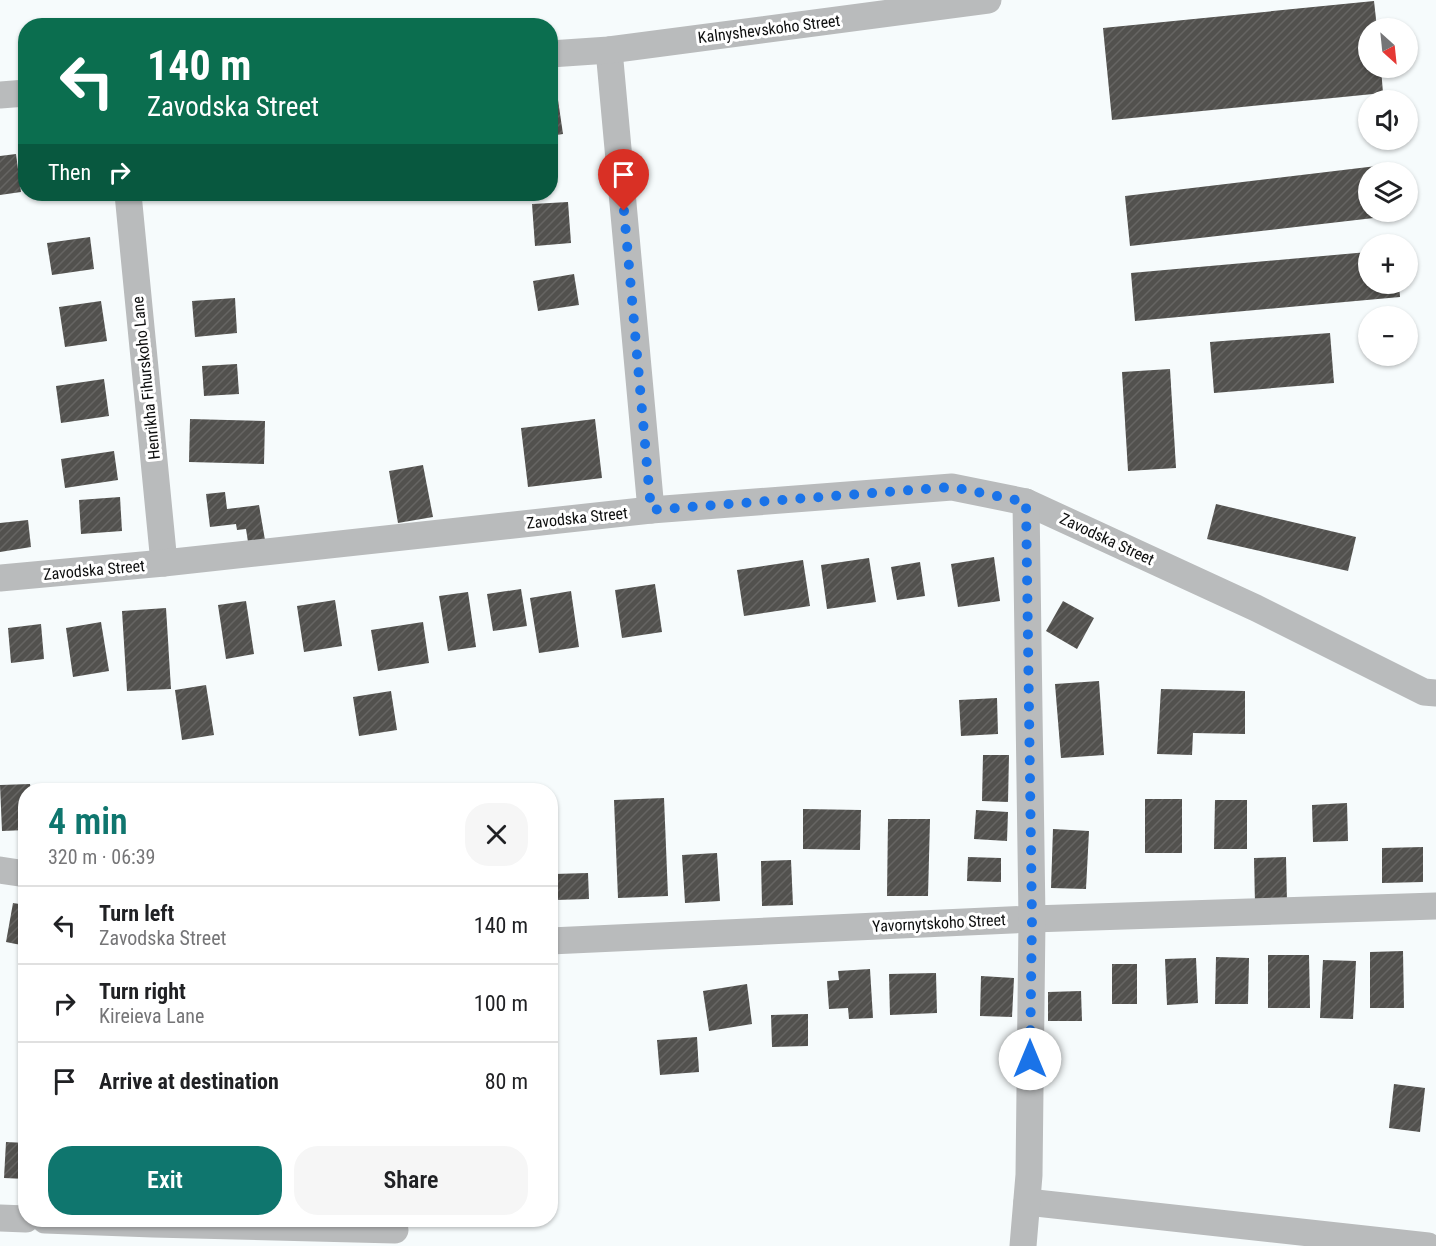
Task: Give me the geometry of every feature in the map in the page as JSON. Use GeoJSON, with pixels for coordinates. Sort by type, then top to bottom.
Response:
{"type":"FeatureCollection","features":[{"type":"Feature","properties":{"kind":"street","name":"Kalnyshevskoho Street"},"geometry":{"type":"LineString","coordinates":[[558,53],[609,50],[988,0]]}},
{"type":"Feature","properties":{"kind":"street"},"geometry":{"type":"LineString","coordinates":[[609,50],[651,510]]}},
{"type":"Feature","properties":{"kind":"street"},"geometry":{"type":"LineString","coordinates":[[0,95],[18,94]]}},
{"type":"Feature","properties":{"kind":"street","name":"Henrikha Fihurskoho Lane"},"geometry":{"type":"LineString","coordinates":[[129,201],[164,563]]}},
{"type":"Feature","properties":{"kind":"street","name":"Zavodska Street"},"geometry":{"type":"LineString","coordinates":[[0,578],[164,563],[651,510],[952,487],[1026,502],[1256,608],[1424,692],[1436,693]]}},
{"type":"Feature","properties":{"kind":"street"},"geometry":{"type":"LineString","coordinates":[[1023,1246],[1028,1189],[1032,919],[1026,502]]}},
{"type":"Feature","properties":{"kind":"street"},"geometry":{"type":"LineString","coordinates":[[0,870],[18,873]]}},
{"type":"Feature","properties":{"kind":"street","name":"Yavornytskoho Street"},"geometry":{"type":"LineString","coordinates":[[558,941],[1032,919],[1436,906]]}},
{"type":"Feature","properties":{"kind":"street"},"geometry":{"type":"LineString","coordinates":[[1028,1189],[1428,1246]]}},
{"type":"Feature","properties":{"kind":"street"},"geometry":{"type":"LineString","coordinates":[[0,1218],[18,1219]]}},
{"type":"Feature","properties":{"kind":"street"},"geometry":{"type":"LineString","coordinates":[[274,1227],[395,1230]]}},
{"type":"Feature","properties":{"kind":"building"},"geometry":{"type":"Polygon","coordinates":[[[1374,1],[1376,18],[1358,18],[1358,78],[1382,78],[1383,90],[1358,90],[1358,95],[1112,120],[1103,28],[1374,1]]]}},
{"type":"Feature","properties":{"kind":"building"},"geometry":{"type":"Polygon","coordinates":[[[558,100],[563,134],[558,135],[558,100]]]}},
{"type":"Feature","properties":{"kind":"building"},"geometry":{"type":"Polygon","coordinates":[[[16,154],[18,192],[0,195],[0,156],[16,154]]]}},
{"type":"Feature","properties":{"kind":"building"},"geometry":{"type":"Polygon","coordinates":[[[1358,168],[1358,220],[1130,246],[1125,196],[1358,168]]]}},
{"type":"Feature","properties":{"kind":"building"},"geometry":{"type":"Polygon","coordinates":[[[568,202],[571,243],[535,246],[532,204],[568,202]]]}},
{"type":"Feature","properties":{"kind":"building"},"geometry":{"type":"Polygon","coordinates":[[[90,237],[94,269],[52,275],[47,243],[90,237]]]}},
{"type":"Feature","properties":{"kind":"building"},"geometry":{"type":"Polygon","coordinates":[[[1358,253],[1358,294],[1400,294],[1400,297],[1135,321],[1131,273],[1358,253]]]}},
{"type":"Feature","properties":{"kind":"building"},"geometry":{"type":"Polygon","coordinates":[[[574,274],[579,305],[538,311],[533,281],[574,274]]]}},
{"type":"Feature","properties":{"kind":"building"},"geometry":{"type":"Polygon","coordinates":[[[235,298],[237,333],[195,337],[192,301],[235,298]]]}},
{"type":"Feature","properties":{"kind":"building"},"geometry":{"type":"Polygon","coordinates":[[[101,301],[107,341],[65,347],[59,307],[101,301]]]}},
{"type":"Feature","properties":{"kind":"building"},"geometry":{"type":"Polygon","coordinates":[[[1330,333],[1334,383],[1214,393],[1210,342],[1330,333]]]}},
{"type":"Feature","properties":{"kind":"building"},"geometry":{"type":"Polygon","coordinates":[[[237,364],[239,394],[204,396],[202,366],[237,364]]]}},
{"type":"Feature","properties":{"kind":"building"},"geometry":{"type":"Polygon","coordinates":[[[1170,369],[1176,468],[1128,471],[1122,372],[1170,369]]]}},
{"type":"Feature","properties":{"kind":"building"},"geometry":{"type":"Polygon","coordinates":[[[104,379],[109,416],[61,423],[56,386],[104,379]]]}},
{"type":"Feature","properties":{"kind":"building"},"geometry":{"type":"Polygon","coordinates":[[[190,419],[265,421],[264,464],[189,462],[190,419]]]}},
{"type":"Feature","properties":{"kind":"building"},"geometry":{"type":"Polygon","coordinates":[[[595,419],[602,478],[528,487],[521,428],[595,419]]]}},
{"type":"Feature","properties":{"kind":"building"},"geometry":{"type":"Polygon","coordinates":[[[114,451],[118,480],[65,488],[61,459],[114,451]]]}},
{"type":"Feature","properties":{"kind":"building"},"geometry":{"type":"Polygon","coordinates":[[[423,465],[433,517],[398,523],[389,471],[423,465]]]}},
{"type":"Feature","properties":{"kind":"building"},"geometry":{"type":"Polygon","coordinates":[[[225,492],[227,509],[259,505],[265,540],[248,542],[246,529],[237,530],[236,524],[210,527],[206,494],[225,492]]]}},
{"type":"Feature","properties":{"kind":"building"},"geometry":{"type":"Polygon","coordinates":[[[120,497],[122,531],[81,534],[79,500],[120,497]]]}},
{"type":"Feature","properties":{"kind":"building"},"geometry":{"type":"Polygon","coordinates":[[[1216,504],[1356,537],[1348,571],[1207,539],[1216,504]]]}},
{"type":"Feature","properties":{"kind":"building"},"geometry":{"type":"Polygon","coordinates":[[[28,520],[31,547],[0,552],[0,523],[28,520]]]}},
{"type":"Feature","properties":{"kind":"building"},"geometry":{"type":"Polygon","coordinates":[[[994,557],[1000,601],[958,607],[951,564],[994,557]]]}},
{"type":"Feature","properties":{"kind":"building"},"geometry":{"type":"Polygon","coordinates":[[[869,558],[876,602],[827,609],[821,565],[869,558]]]}},
{"type":"Feature","properties":{"kind":"building"},"geometry":{"type":"Polygon","coordinates":[[[803,560],[810,606],[744,616],[737,570],[803,560]]]}},
{"type":"Feature","properties":{"kind":"building"},"geometry":{"type":"Polygon","coordinates":[[[920,562],[925,596],[897,600],[891,567],[920,562]]]}},
{"type":"Feature","properties":{"kind":"building"},"geometry":{"type":"Polygon","coordinates":[[[655,584],[662,632],[622,638],[615,590],[655,584]]]}},
{"type":"Feature","properties":{"kind":"building"},"geometry":{"type":"Polygon","coordinates":[[[521,589],[527,626],[493,631],[487,594],[521,589]]]}},
{"type":"Feature","properties":{"kind":"building"},"geometry":{"type":"Polygon","coordinates":[[[571,591],[579,647],[539,653],[530,598],[571,591]]]}},
{"type":"Feature","properties":{"kind":"building"},"geometry":{"type":"Polygon","coordinates":[[[468,592],[476,647],[448,651],[439,596],[468,592]]]}},
{"type":"Feature","properties":{"kind":"building"},"geometry":{"type":"Polygon","coordinates":[[[335,600],[342,646],[304,652],[297,606],[335,600]]]}},
{"type":"Feature","properties":{"kind":"building"},"geometry":{"type":"Polygon","coordinates":[[[246,601],[254,654],[226,659],[218,605],[246,601]]]}},
{"type":"Feature","properties":{"kind":"building"},"geometry":{"type":"Polygon","coordinates":[[[1063,601],[1094,618],[1077,649],[1046,631],[1063,601]]]}},
{"type":"Feature","properties":{"kind":"building"},"geometry":{"type":"Polygon","coordinates":[[[166,608],[171,689],[127,691],[122,611],[166,608]]]}},
{"type":"Feature","properties":{"kind":"building"},"geometry":{"type":"Polygon","coordinates":[[[101,622],[109,671],[73,677],[66,628],[101,622]]]}},
{"type":"Feature","properties":{"kind":"building"},"geometry":{"type":"Polygon","coordinates":[[[423,622],[429,663],[378,671],[371,630],[423,622]]]}},
{"type":"Feature","properties":{"kind":"building"},"geometry":{"type":"Polygon","coordinates":[[[41,624],[44,659],[11,663],[8,628],[41,624]]]}},
{"type":"Feature","properties":{"kind":"building"},"geometry":{"type":"Polygon","coordinates":[[[1099,681],[1104,755],[1061,758],[1055,684],[1099,681]]]}},
{"type":"Feature","properties":{"kind":"building"},"geometry":{"type":"Polygon","coordinates":[[[206,685],[214,735],[182,740],[175,690],[206,685]]]}},
{"type":"Feature","properties":{"kind":"building"},"geometry":{"type":"Polygon","coordinates":[[[1161,689],[1245,691],[1245,734],[1193,733],[1192,755],[1157,754],[1161,689]]]}},
{"type":"Feature","properties":{"kind":"building"},"geometry":{"type":"Polygon","coordinates":[[[391,691],[397,730],[359,736],[353,697],[391,691]]]}},
{"type":"Feature","properties":{"kind":"building"},"geometry":{"type":"Polygon","coordinates":[[[997,698],[998,734],[961,736],[959,700],[997,698]]]}},
{"type":"Feature","properties":{"kind":"building"},"geometry":{"type":"Polygon","coordinates":[[[983,755],[1009,755],[1008,802],[982,801],[983,755]]]}},
{"type":"Feature","properties":{"kind":"building"},"geometry":{"type":"Polygon","coordinates":[[[18,784],[18,830],[2,831],[0,785],[18,784]]]}},
{"type":"Feature","properties":{"kind":"building"},"geometry":{"type":"Polygon","coordinates":[[[664,798],[668,896],[618,898],[614,800],[664,798]]]}},
{"type":"Feature","properties":{"kind":"building"},"geometry":{"type":"Polygon","coordinates":[[[1145,799],[1182,799],[1182,853],[1145,853],[1145,799]]]}},
{"type":"Feature","properties":{"kind":"building"},"geometry":{"type":"Polygon","coordinates":[[[1215,800],[1247,800],[1247,849],[1214,849],[1215,800]]]}},
{"type":"Feature","properties":{"kind":"building"},"geometry":{"type":"Polygon","coordinates":[[[1347,803],[1348,841],[1313,842],[1312,805],[1347,803]]]}},
{"type":"Feature","properties":{"kind":"building"},"geometry":{"type":"Polygon","coordinates":[[[803,809],[861,810],[860,850],[803,849],[803,809]]]}},
{"type":"Feature","properties":{"kind":"building"},"geometry":{"type":"Polygon","coordinates":[[[976,810],[1008,812],[1007,841],[974,839],[976,810]]]}},
{"type":"Feature","properties":{"kind":"building"},"geometry":{"type":"Polygon","coordinates":[[[888,819],[930,819],[928,896],[887,896],[888,819]]]}},
{"type":"Feature","properties":{"kind":"building"},"geometry":{"type":"Polygon","coordinates":[[[1053,829],[1089,831],[1086,889],[1051,888],[1053,829]]]}},
{"type":"Feature","properties":{"kind":"building"},"geometry":{"type":"Polygon","coordinates":[[[1423,847],[1423,882],[1382,883],[1382,848],[1423,847]]]}},
{"type":"Feature","properties":{"kind":"building"},"geometry":{"type":"Polygon","coordinates":[[[717,853],[720,901],[685,903],[682,855],[717,853]]]}},
{"type":"Feature","properties":{"kind":"building"},"geometry":{"type":"Polygon","coordinates":[[[968,857],[1001,858],[1001,882],[967,881],[968,857]]]}},
{"type":"Feature","properties":{"kind":"building"},"geometry":{"type":"Polygon","coordinates":[[[1286,857],[1287,903],[1255,904],[1254,858],[1286,857]]]}},
{"type":"Feature","properties":{"kind":"building"},"geometry":{"type":"Polygon","coordinates":[[[791,860],[793,905],[762,906],[761,861],[791,860]]]}},
{"type":"Feature","properties":{"kind":"building"},"geometry":{"type":"Polygon","coordinates":[[[588,873],[589,899],[558,900],[558,874],[588,873]]]}},
{"type":"Feature","properties":{"kind":"building"},"geometry":{"type":"Polygon","coordinates":[[[13,903],[18,904],[18,944],[6,942],[13,903]]]}},
{"type":"Feature","properties":{"kind":"building"},"geometry":{"type":"Polygon","coordinates":[[[1403,951],[1404,1008],[1370,1008],[1370,952],[1403,951]]]}},
{"type":"Feature","properties":{"kind":"building"},"geometry":{"type":"Polygon","coordinates":[[[1268,955],[1309,955],[1310,1008],[1268,1008],[1268,955]]]}},
{"type":"Feature","properties":{"kind":"building"},"geometry":{"type":"Polygon","coordinates":[[[1216,957],[1249,958],[1248,1004],[1215,1004],[1216,957]]]}},
{"type":"Feature","properties":{"kind":"building"},"geometry":{"type":"Polygon","coordinates":[[[1196,958],[1198,1003],[1167,1005],[1165,959],[1196,958]]]}},
{"type":"Feature","properties":{"kind":"building"},"geometry":{"type":"Polygon","coordinates":[[[1323,960],[1356,961],[1353,1019],[1320,1018],[1323,960]]]}},
{"type":"Feature","properties":{"kind":"building"},"geometry":{"type":"Polygon","coordinates":[[[1112,964],[1137,964],[1137,1004],[1112,1004],[1112,964]]]}},
{"type":"Feature","properties":{"kind":"building"},"geometry":{"type":"Polygon","coordinates":[[[870,969],[873,1018],[849,1019],[848,1008],[829,1009],[827,981],[839,980],[838,971],[870,969]]]}},
{"type":"Feature","properties":{"kind":"building"},"geometry":{"type":"Polygon","coordinates":[[[936,973],[937,1013],[890,1015],[889,974],[936,973]]]}},
{"type":"Feature","properties":{"kind":"building"},"geometry":{"type":"Polygon","coordinates":[[[981,976],[1014,978],[1012,1017],[980,1016],[981,976]]]}},
{"type":"Feature","properties":{"kind":"building"},"geometry":{"type":"Polygon","coordinates":[[[747,984],[752,1024],[709,1031],[703,991],[747,984]]]}},
{"type":"Feature","properties":{"kind":"building"},"geometry":{"type":"Polygon","coordinates":[[[1081,991],[1082,1021],[1048,1021],[1048,992],[1081,991]]]}},
{"type":"Feature","properties":{"kind":"building"},"geometry":{"type":"Polygon","coordinates":[[[808,1014],[808,1046],[772,1047],[771,1015],[808,1014]]]}},
{"type":"Feature","properties":{"kind":"building"},"geometry":{"type":"Polygon","coordinates":[[[697,1037],[699,1072],[660,1075],[657,1040],[697,1037]]]}},
{"type":"Feature","properties":{"kind":"building"},"geometry":{"type":"Polygon","coordinates":[[[1394,1084],[1425,1088],[1420,1132],[1389,1128],[1394,1084]]]}},
{"type":"Feature","properties":{"kind":"building"},"geometry":{"type":"Polygon","coordinates":[[[6,1142],[18,1143],[18,1179],[4,1178],[6,1142]]]}},
{"type":"Feature","properties":{"kind":"route"},"geometry":{"type":"LineString","coordinates":[[624,211],[651,510],[952,487],[1026,502],[1032,919],[1030,1059]]}}]}
